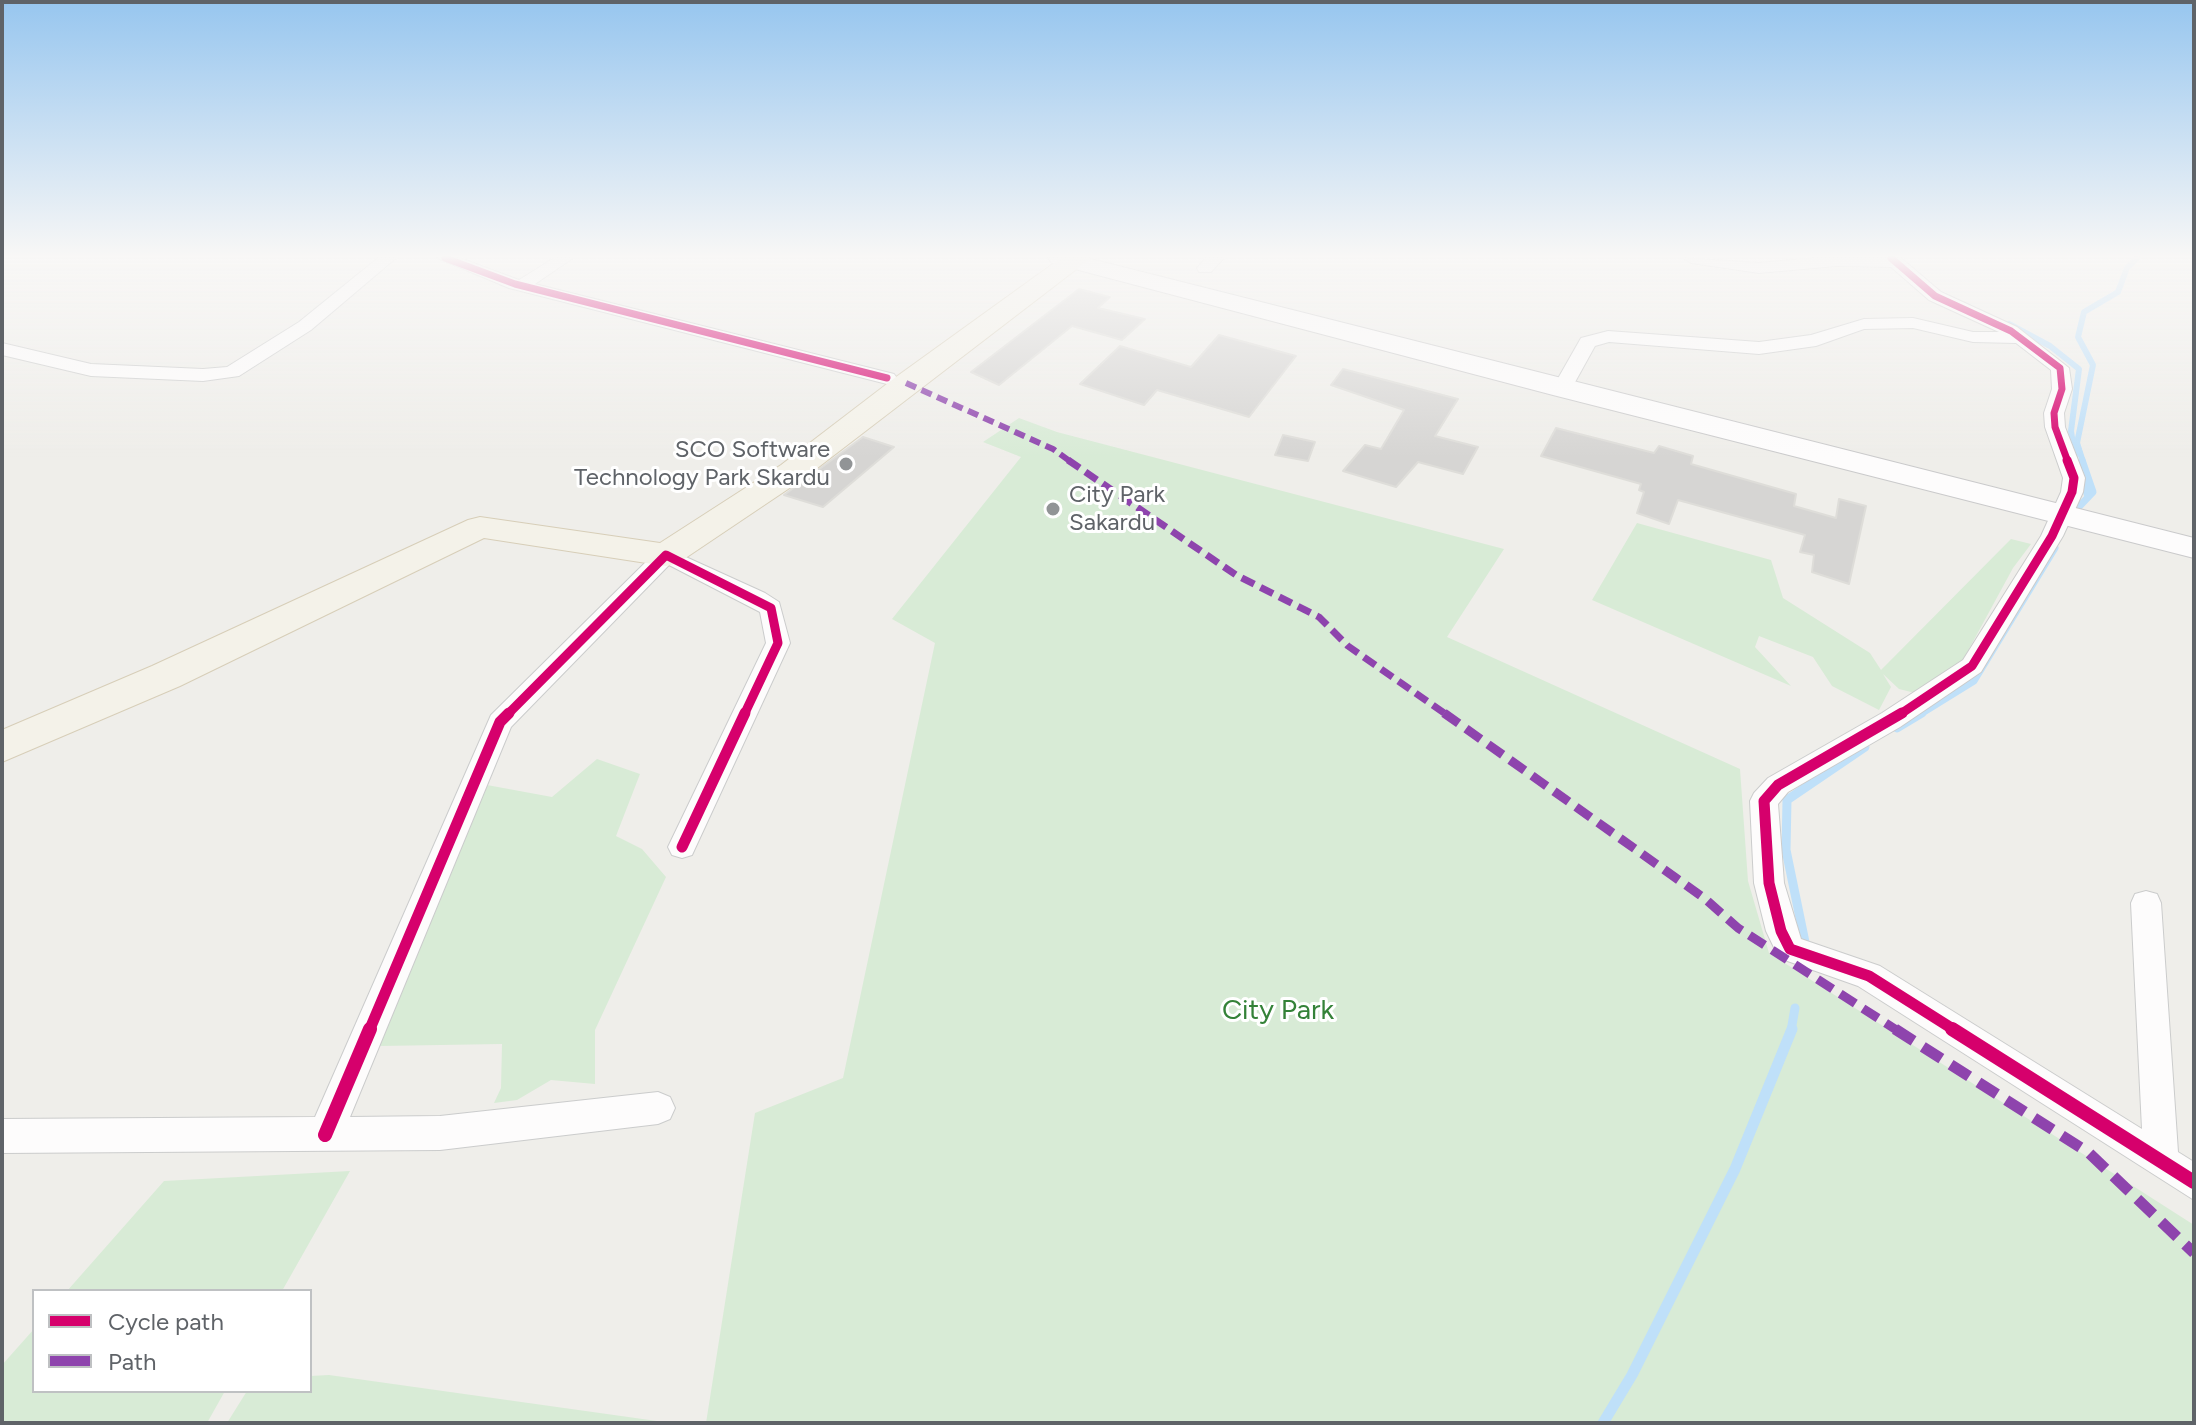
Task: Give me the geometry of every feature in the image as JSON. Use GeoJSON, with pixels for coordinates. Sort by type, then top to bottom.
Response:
{"type":"FeatureCollection","features":[{"type":"Feature","properties":{"kind":"main road"},"geometry":{"type":"LineString","coordinates":[[724,520],[772,468],[956,324]]}},
{"type":"Feature","properties":{"kind":"main road"},"geometry":{"type":"LineString","coordinates":[[2,747],[166,676],[480,527],[666,555],[724,520],[983,324]]}},
{"type":"Feature","properties":{"kind":"main road"},"geometry":{"type":"LineString","coordinates":[[1318,324],[2194,548]]}},
{"type":"Feature","properties":{"kind":"street"},"geometry":{"type":"LineString","coordinates":[[2,349],[91,370],[203,375],[232,372],[307,324]]}},
{"type":"Feature","properties":{"kind":"street"},"geometry":{"type":"LineString","coordinates":[[677,324],[887,378]]}},
{"type":"Feature","properties":{"kind":"street"},"geometry":{"type":"LineString","coordinates":[[1562,389],[1588,342],[1608,336],[1759,348],[1816,340],[1831,332],[1862,324]]}},
{"type":"Feature","properties":{"kind":"street"},"geometry":{"type":"LineString","coordinates":[[1919,324],[1973,337],[2022,338]]}},
{"type":"Feature","properties":{"kind":"street"},"geometry":{"type":"LineString","coordinates":[[1993,324],[2022,338],[2050,358],[2062,373],[2055,427],[2074,478],[2061,515],[2052,536],[1972,666],[1891,720],[1778,785],[1764,801],[1769,883],[1781,931],[1790,949],[1869,976],[2194,1182]]}},
{"type":"Feature","properties":{"kind":"street"},"geometry":{"type":"LineString","coordinates":[[325,1135],[500,722],[666,555],[757,598],[771,608],[778,643],[682,847]]}},
{"type":"Feature","properties":{"kind":"street"},"geometry":{"type":"LineString","coordinates":[[2146,903],[2161,1161]]}},
{"type":"Feature","properties":{"kind":"street"},"geometry":{"type":"LineString","coordinates":[[2,1136],[440,1133],[658,1108]]}},
{"type":"Feature","properties":{"kind":"green space","name":"City Park"},"geometry":{"type":"Polygon","coordinates":[[[1019,418],[1057,432],[1504,549],[1447,637],[1740,769],[1748,881],[1769,953],[2194,1225],[2194,1423],[706,1423],[755,1113],[843,1078],[935,643],[892,619],[1021,457],[983,442],[1019,418]]]}},
{"type":"Feature","properties":{"kind":"green space"},"geometry":{"type":"Polygon","coordinates":[[[1637,523],[1771,560],[1783,598],[1870,653],[1881,670],[2011,539],[2031,544],[2013,568],[1963,660],[1915,693],[1899,689],[1883,674],[1891,687],[1879,710],[1832,686],[1813,657],[1759,636],[1755,647],[1791,686],[1592,600],[1637,523]]]}},
{"type":"Feature","properties":{"kind":"green space"},"geometry":{"type":"Polygon","coordinates":[[[597,759],[640,774],[616,836],[642,849],[666,877],[595,1030],[595,1084],[551,1080],[517,1100],[494,1103],[501,1088],[502,1044],[379,1046],[487,785],[552,797],[597,759]]]}},
{"type":"Feature","properties":{"kind":"green space"},"geometry":{"type":"Polygon","coordinates":[[[350,1171],[283,1289],[69,1289],[164,1181],[350,1171]]]}},
{"type":"Feature","properties":{"kind":"green space"},"geometry":{"type":"Polygon","coordinates":[[[32,1331],[32,1393],[224,1393],[207,1423],[2,1423],[2,1365],[32,1331]]]}},
{"type":"Feature","properties":{"kind":"green space"},"geometry":{"type":"Polygon","coordinates":[[[329,1375],[671,1423],[227,1423],[246,1393],[312,1393],[312,1376],[329,1375]]]}},
{"type":"Feature","properties":{"kind":"building"},"geometry":{"type":"Polygon","coordinates":[[[1033,324],[1139,324],[1122,340],[1072,326],[999,385],[971,372],[1033,324]]]}},
{"type":"Feature","properties":{"kind":"building"},"geometry":{"type":"Polygon","coordinates":[[[1219,335],[1296,356],[1249,417],[1157,390],[1144,405],[1080,384],[1120,346],[1191,367],[1219,335]]]}},
{"type":"Feature","properties":{"kind":"building"},"geometry":{"type":"Polygon","coordinates":[[[1343,369],[1458,399],[1435,436],[1478,447],[1463,474],[1418,462],[1396,487],[1343,471],[1365,445],[1381,449],[1404,410],[1331,385],[1343,369]]]}},
{"type":"Feature","properties":{"kind":"building"},"geometry":{"type":"Polygon","coordinates":[[[1556,428],[1654,453],[1659,446],[1693,456],[1691,464],[1796,494],[1794,506],[1836,518],[1839,499],[1866,506],[1849,584],[1812,572],[1814,555],[1800,552],[1805,535],[1678,500],[1669,524],[1637,513],[1644,492],[1639,490],[1641,484],[1541,456],[1556,428]]]}},
{"type":"Feature","properties":{"kind":"building"},"geometry":{"type":"Polygon","coordinates":[[[1283,435],[1315,442],[1308,461],[1275,455],[1283,435]]]}},
{"type":"Feature","properties":{"kind":"building","name":"SCO Software Technology Park Skardu"},"geometry":{"type":"Polygon","coordinates":[[[863,437],[894,447],[823,507],[784,495],[863,437]]]}},
{"type":"Feature","properties":{"kind":"waterway"},"geometry":{"type":"LineString","coordinates":[[2010,324],[2050,346],[2079,369],[2071,431],[2075,458]]}},
{"type":"Feature","properties":{"kind":"waterway"},"geometry":{"type":"LineString","coordinates":[[2081,324],[2078,337],[2093,365],[2077,443],[2083,462]]}},
{"type":"Feature","properties":{"kind":"waterway"},"geometry":{"type":"LineString","coordinates":[[2074,512],[2093,492],[2082,460]]}},
{"type":"Feature","properties":{"kind":"waterway"},"geometry":{"type":"LineString","coordinates":[[2081,475],[2088,497]]}},
{"type":"Feature","properties":{"kind":"waterway"},"geometry":{"type":"LineString","coordinates":[[1919,715],[1974,681],[2055,548]]}},
{"type":"Feature","properties":{"kind":"waterway"},"geometry":{"type":"LineString","coordinates":[[1897,728],[1922,713]]}},
{"type":"Feature","properties":{"kind":"waterway"},"geometry":{"type":"LineString","coordinates":[[1806,947],[1786,850],[1787,800],[1865,747]]}},
{"type":"Feature","properties":{"kind":"waterway"},"geometry":{"type":"LineString","coordinates":[[1791,1031],[1795,1008]]}},
{"type":"Feature","properties":{"kind":"waterway"},"geometry":{"type":"LineString","coordinates":[[1603,1423],[1632,1375],[1735,1169],[1792,1029]]}},
{"type":"Feature","properties":{"kind":"marked path"},"geometry":{"type":"LineString","coordinates":[[906,383],[1053,449],[1236,575],[1319,617],[1348,646],[1570,800],[1704,898],[1738,928],[2089,1153],[2194,1253]]}},
{"type":"Feature","properties":{"kind":"cycle path"},"geometry":{"type":"LineString","coordinates":[[675,324],[887,378]]}},
{"type":"Feature","properties":{"kind":"cycle path"},"geometry":{"type":"LineString","coordinates":[[1997,324],[2011,331],[2060,368],[2062,389],[2054,413],[2055,427],[2074,478],[2072,492],[2052,536],[1972,666],[1891,720],[1778,785],[1764,801],[1769,883],[1781,931],[1790,949],[1869,976],[2194,1182]]}},
{"type":"Feature","properties":{"kind":"cycle path"},"geometry":{"type":"LineString","coordinates":[[325,1135],[500,722],[666,555],[757,598],[771,608],[778,643],[682,847]]}},
{"type":"Feature","properties":{"kind":"place","name":"SCO Software Technology Park Skardu"},"geometry":{"type":"Point","coordinates":[846,464]}},
{"type":"Feature","properties":{"kind":"place","name":"City Park Sakardu"},"geometry":{"type":"Point","coordinates":[1053,509]}}]}
